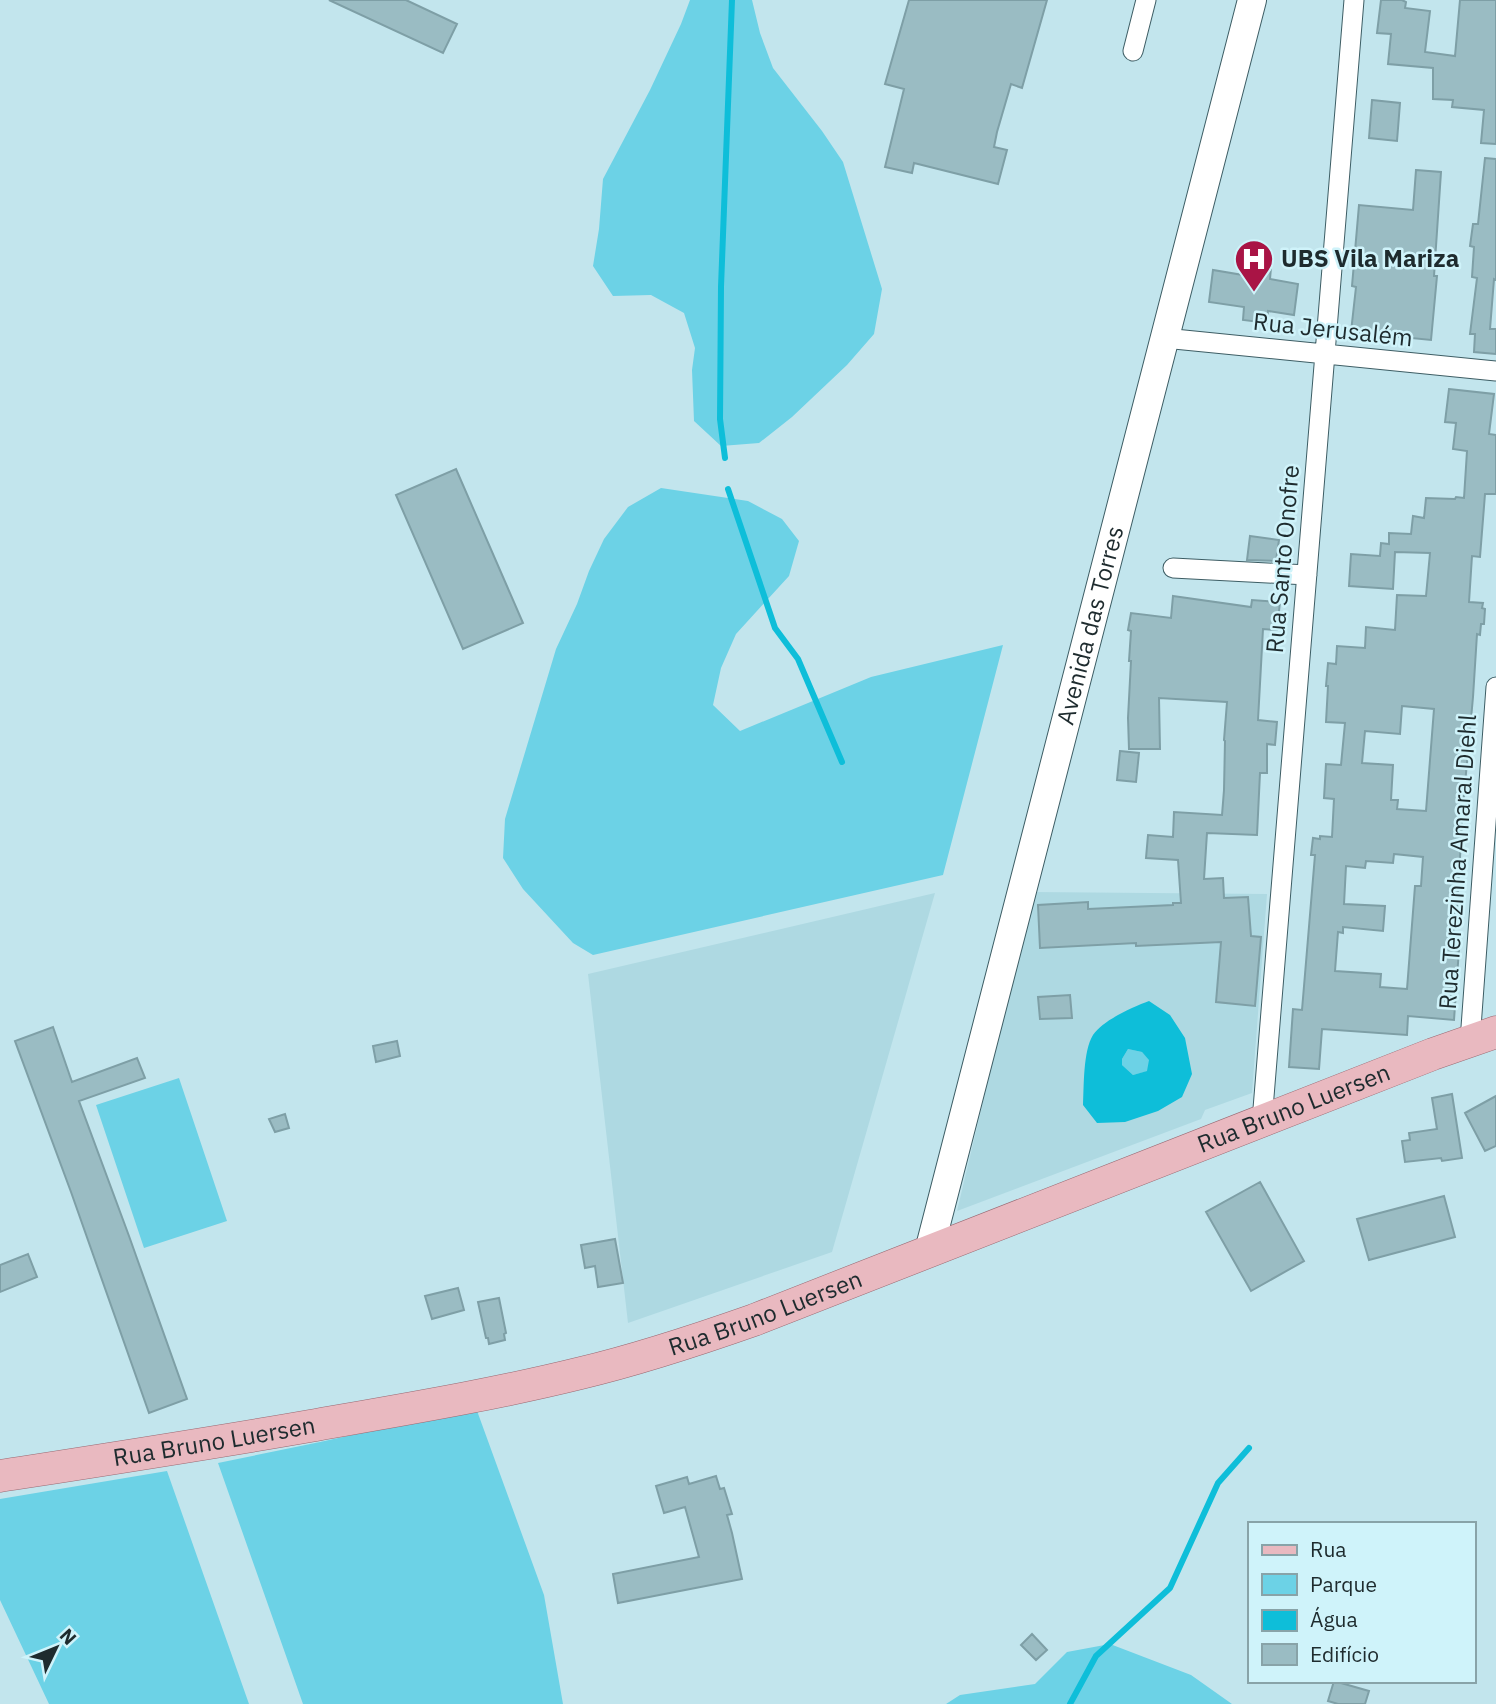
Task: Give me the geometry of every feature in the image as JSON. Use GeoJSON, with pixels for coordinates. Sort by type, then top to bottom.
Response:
{"type":"FeatureCollection","features":[{"type":"Feature","properties":{"kind":"main road","name":"Avenida das Torres"},"geometry":{"type":"LineString","coordinates":[[929,1251],[1252,0]]}},
{"type":"Feature","properties":{"kind":"main road","name":"Rua Bruno Luersen"},"geometry":{"type":"LineString","coordinates":[[0,1476],[392,1412],[583,1373],[668,1350],[1483,1037]]}},
{"type":"Feature","properties":{"kind":"street"},"geometry":{"type":"LineString","coordinates":[[1133,51],[1146,0]]}},
{"type":"Feature","properties":{"kind":"street","name":"Rua Santo Onofre"},"geometry":{"type":"LineString","coordinates":[[1262,1122],[1354,0]]}},
{"type":"Feature","properties":{"kind":"street","name":"Rua Jerusalém"},"geometry":{"type":"LineString","coordinates":[[1164,338],[1496,371]]}},
{"type":"Feature","properties":{"kind":"street"},"geometry":{"type":"LineString","coordinates":[[1172,568],[1307,575]]}},
{"type":"Feature","properties":{"kind":"street","name":"Rua Terezinha Amaral Diehl"},"geometry":{"type":"LineString","coordinates":[[1483,1037],[1496,687]]}},
{"type":"Feature","properties":{"kind":"shaded area"},"geometry":{"type":"Polygon","coordinates":[[[1033,892],[1267,894],[1252,1093],[1205,1110],[1201,1119],[957,1211],[1033,892]]]}},
{"type":"Feature","properties":{"kind":"shaded area"},"geometry":{"type":"Polygon","coordinates":[[[935,893],[832,1252],[628,1323],[588,974],[935,893]]]}},
{"type":"Feature","properties":{"kind":"green space"},"geometry":{"type":"Polygon","coordinates":[[[690,0],[752,0],[773,68],[843,162],[882,289],[874,334],[847,365],[792,417],[759,443],[721,446],[694,421],[692,370],[695,348],[684,313],[651,295],[613,296],[593,266],[603,179],[650,90],[690,0]]]}},
{"type":"Feature","properties":{"kind":"green space"},"geometry":{"type":"Polygon","coordinates":[[[661,488],[748,501],[782,519],[799,541],[789,576],[736,634],[721,668],[713,705],[740,731],[871,677],[1003,645],[943,875],[593,955],[573,943],[523,889],[503,858],[505,819],[556,649],[604,539],[628,507],[661,488]]]}},
{"type":"Feature","properties":{"kind":"green space"},"geometry":{"type":"Polygon","coordinates":[[[1128,1049],[1142,1052],[1150,1060],[1148,1071],[1133,1075],[1122,1065],[1122,1059],[1128,1049]]]}},
{"type":"Feature","properties":{"kind":"green space"},"geometry":{"type":"Polygon","coordinates":[[[179,1078],[227,1221],[144,1248],[96,1105],[179,1078]]]}},
{"type":"Feature","properties":{"kind":"green space"},"geometry":{"type":"Polygon","coordinates":[[[476,1408],[544,1595],[563,1704],[303,1704],[218,1463],[476,1408]]]}},
{"type":"Feature","properties":{"kind":"green space"},"geometry":{"type":"Polygon","coordinates":[[[167,1471],[249,1704],[49,1704],[0,1600],[0,1499],[167,1471]]]}},
{"type":"Feature","properties":{"kind":"green space"},"geometry":{"type":"Polygon","coordinates":[[[1110,1644],[1191,1675],[1232,1704],[946,1704],[960,1695],[1035,1684],[1067,1652],[1110,1644]]]}},
{"type":"Feature","properties":{"kind":"water"},"geometry":{"type":"Polygon","coordinates":[[[1149,1001],[1170,1015],[1185,1038],[1192,1074],[1182,1097],[1158,1111],[1125,1122],[1097,1123],[1083,1105],[1090,1042],[1104,1024],[1149,1001]],[[1128,1049],[1122,1059],[1122,1065],[1133,1075],[1147,1071],[1149,1060],[1142,1052],[1128,1049]]]}},
{"type":"Feature","properties":{"kind":"building"},"geometry":{"type":"Polygon","coordinates":[[[329,0],[406,0],[457,24],[443,53],[329,0]]]}},
{"type":"Feature","properties":{"kind":"building"},"geometry":{"type":"Polygon","coordinates":[[[909,0],[1047,0],[1022,88],[1011,84],[997,132],[994,147],[1007,150],[998,184],[914,163],[912,173],[885,167],[904,89],[885,84],[909,0]]]}},
{"type":"Feature","properties":{"kind":"building"},"geometry":{"type":"Polygon","coordinates":[[[1381,0],[1402,0],[1406,2],[1405,8],[1430,11],[1425,52],[1455,56],[1460,0],[1496,0],[1496,144],[1481,143],[1484,110],[1452,107],[1453,100],[1433,99],[1433,68],[1388,64],[1391,34],[1377,33],[1381,0]]]}},
{"type":"Feature","properties":{"kind":"building"},"geometry":{"type":"Polygon","coordinates":[[[1372,100],[1400,103],[1397,141],[1369,138],[1372,100]]]}},
{"type":"Feature","properties":{"kind":"building"},"geometry":{"type":"Polygon","coordinates":[[[1485,158],[1496,159],[1496,280],[1494,279],[1490,329],[1496,329],[1496,354],[1474,352],[1475,334],[1470,334],[1477,278],[1472,277],[1474,247],[1470,246],[1473,224],[1478,224],[1485,158]]]}},
{"type":"Feature","properties":{"kind":"building"},"geometry":{"type":"Polygon","coordinates":[[[1416,170],[1441,172],[1434,276],[1437,276],[1431,340],[1351,332],[1356,287],[1352,286],[1359,205],[1413,210],[1416,170]]]}},
{"type":"Feature","properties":{"kind":"building","name":"UBS Vila Mariza"},"geometry":{"type":"Polygon","coordinates":[[[1251,252],[1272,256],[1270,279],[1298,284],[1294,315],[1268,311],[1267,323],[1243,320],[1244,307],[1209,302],[1213,270],[1249,276],[1251,252]]]}},
{"type":"Feature","properties":{"kind":"building"},"geometry":{"type":"Polygon","coordinates":[[[1449,389],[1494,394],[1489,434],[1496,435],[1496,494],[1485,494],[1480,557],[1472,556],[1469,602],[1483,603],[1482,608],[1485,609],[1484,624],[1481,624],[1480,635],[1477,634],[1455,909],[1452,949],[1459,949],[1454,1020],[1408,1016],[1407,1035],[1322,1029],[1319,1069],[1289,1067],[1293,1009],[1302,1010],[1315,855],[1311,855],[1313,838],[1332,837],[1334,799],[1324,798],[1326,764],[1341,765],[1345,723],[1326,722],[1328,663],[1336,664],[1337,646],[1365,648],[1366,627],[1395,630],[1397,595],[1426,596],[1430,553],[1395,552],[1393,589],[1349,586],[1351,554],[1380,556],[1381,543],[1389,544],[1389,533],[1411,534],[1413,516],[1424,518],[1426,498],[1464,498],[1467,451],[1453,449],[1456,423],[1445,422],[1449,389]],[[1402,706],[1400,734],[1365,731],[1362,763],[1393,765],[1391,800],[1398,800],[1397,809],[1426,811],[1434,709],[1402,706]],[[1394,854],[1393,863],[1366,861],[1365,868],[1346,866],[1344,904],[1385,906],[1383,931],[1343,927],[1343,933],[1338,932],[1335,971],[1381,974],[1380,987],[1407,989],[1415,886],[1421,886],[1423,857],[1394,854]]]}},
{"type":"Feature","properties":{"kind":"building"},"geometry":{"type":"Polygon","coordinates":[[[456,469],[523,623],[463,649],[396,495],[456,469]]]}},
{"type":"Feature","properties":{"kind":"building"},"geometry":{"type":"Polygon","coordinates":[[[1250,536],[1279,540],[1276,561],[1247,560],[1250,536]]]}},
{"type":"Feature","properties":{"kind":"building"},"geometry":{"type":"Polygon","coordinates":[[[1173,596],[1251,607],[1252,600],[1280,602],[1277,630],[1263,629],[1258,720],[1277,722],[1275,745],[1267,744],[1267,773],[1260,773],[1257,835],[1207,833],[1204,879],[1223,878],[1224,898],[1248,897],[1251,936],[1261,937],[1255,1006],[1216,1002],[1221,942],[1040,948],[1038,905],[1088,902],[1088,909],[1181,903],[1178,860],[1146,858],[1148,835],[1173,837],[1174,812],[1222,815],[1227,702],[1159,698],[1160,749],[1129,749],[1131,631],[1128,630],[1131,613],[1171,618],[1173,596]]]}},
{"type":"Feature","properties":{"kind":"building"},"geometry":{"type":"Polygon","coordinates":[[[1120,751],[1139,753],[1136,782],[1117,780],[1120,751]]]}},
{"type":"Feature","properties":{"kind":"building"},"geometry":{"type":"Polygon","coordinates":[[[1070,995],[1072,1018],[1040,1019],[1038,997],[1070,995]]]}},
{"type":"Feature","properties":{"kind":"building"},"geometry":{"type":"Polygon","coordinates":[[[53,1027],[72,1082],[137,1058],[145,1078],[79,1101],[187,1399],[149,1413],[15,1041],[53,1027]]]}},
{"type":"Feature","properties":{"kind":"building"},"geometry":{"type":"Polygon","coordinates":[[[397,1041],[400,1056],[376,1062],[373,1046],[397,1041]]]}},
{"type":"Feature","properties":{"kind":"building"},"geometry":{"type":"Polygon","coordinates":[[[1452,1094],[1462,1158],[1405,1162],[1402,1141],[1410,1140],[1409,1133],[1437,1129],[1432,1098],[1452,1094]]]}},
{"type":"Feature","properties":{"kind":"building"},"geometry":{"type":"Polygon","coordinates":[[[1496,1096],[1496,1146],[1485,1151],[1465,1113],[1496,1096]]]}},
{"type":"Feature","properties":{"kind":"building"},"geometry":{"type":"Polygon","coordinates":[[[285,1114],[289,1128],[275,1132],[269,1119],[285,1114]]]}},
{"type":"Feature","properties":{"kind":"building"},"geometry":{"type":"Polygon","coordinates":[[[1260,1182],[1304,1261],[1251,1291],[1206,1212],[1260,1182]]]}},
{"type":"Feature","properties":{"kind":"building"},"geometry":{"type":"Polygon","coordinates":[[[1444,1196],[1455,1237],[1369,1260],[1357,1219],[1444,1196]]]}},
{"type":"Feature","properties":{"kind":"building"},"geometry":{"type":"Polygon","coordinates":[[[615,1239],[623,1283],[598,1287],[595,1266],[585,1268],[581,1245],[615,1239]]]}},
{"type":"Feature","properties":{"kind":"building"},"geometry":{"type":"Polygon","coordinates":[[[28,1254],[37,1277],[0,1292],[0,1265],[28,1254]]]}},
{"type":"Feature","properties":{"kind":"building"},"geometry":{"type":"Polygon","coordinates":[[[458,1288],[464,1310],[432,1319],[425,1296],[458,1288]]]}},
{"type":"Feature","properties":{"kind":"building"},"geometry":{"type":"Polygon","coordinates":[[[499,1298],[505,1340],[489,1344],[478,1302],[499,1298]]]}},
{"type":"Feature","properties":{"kind":"building"},"geometry":{"type":"Polygon","coordinates":[[[716,1476],[720,1489],[724,1488],[732,1514],[727,1515],[742,1579],[618,1603],[613,1574],[699,1557],[685,1507],[664,1513],[656,1486],[687,1477],[689,1484],[716,1476]]]}},
{"type":"Feature","properties":{"kind":"building"},"geometry":{"type":"Polygon","coordinates":[[[1032,1634],[1047,1650],[1036,1660],[1021,1645],[1032,1634]]]}},
{"type":"Feature","properties":{"kind":"building"},"geometry":{"type":"Polygon","coordinates":[[[1333,1683],[1369,1691],[1365,1704],[1338,1704],[1328,1701],[1333,1683]]]}},
{"type":"Feature","properties":{"kind":"waterway"},"geometry":{"type":"LineString","coordinates":[[725,458],[720,419],[721,287],[732,0]]}},
{"type":"Feature","properties":{"kind":"waterway"},"geometry":{"type":"LineString","coordinates":[[728,489],[775,628],[798,659],[842,762]]}},
{"type":"Feature","properties":{"kind":"waterway"},"geometry":{"type":"LineString","coordinates":[[1070,1704],[1096,1656],[1170,1588],[1218,1483],[1249,1448]]}},
{"type":"Feature","properties":{"kind":"place","name":"UBS Vila Mariza"},"geometry":{"type":"Point","coordinates":[1254,293]}}]}
